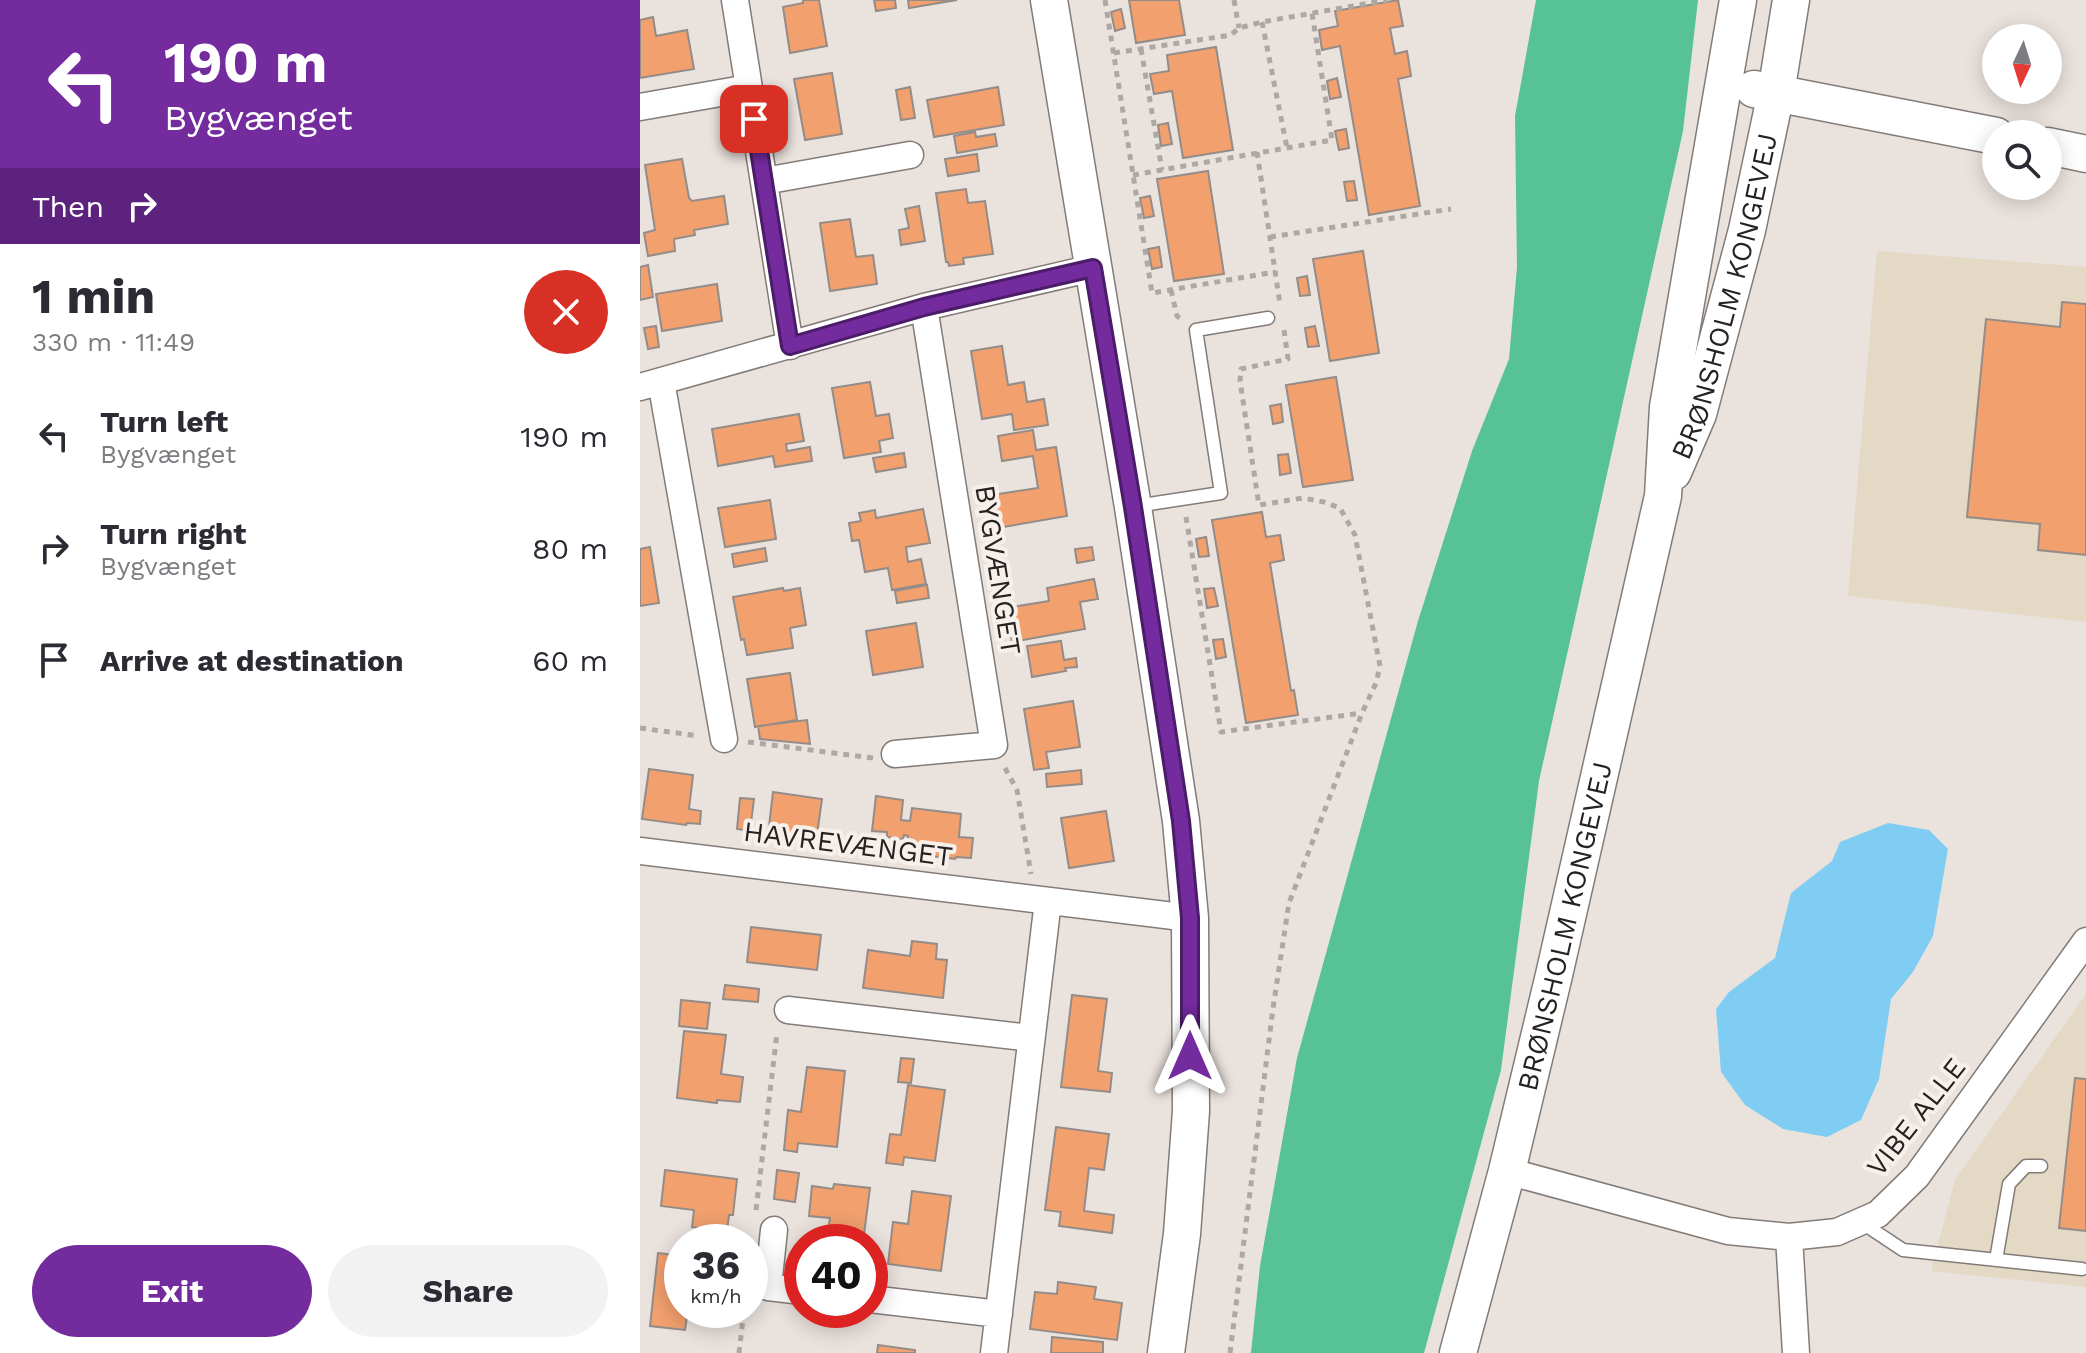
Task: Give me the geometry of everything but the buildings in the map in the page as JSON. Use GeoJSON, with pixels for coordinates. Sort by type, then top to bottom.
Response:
{"type":"FeatureCollection","features":[{"type":"Feature","properties":{"kind":"main road"},"geometry":{"type":"LineString","coordinates":[[1049,0],[1133,507],[1181,821],[1190,918],[1191,1111],[1182,1234],[1166,1353]]}},
{"type":"Feature","properties":{"kind":"main road","name":"BRØNSHOLM KONGEVEJ"},"geometry":{"type":"LineString","coordinates":[[1458,1353],[1507,1171],[1554,975],[1663,496],[1668,407],[1738,0]]}},
{"type":"Feature","properties":{"kind":"main road","name":"BRØNSHOLM KONGEVEJ"},"geometry":{"type":"LineString","coordinates":[[1663,496],[1698,414],[1747,230],[1776,93],[1791,0]]}},
{"type":"Feature","properties":{"kind":"main road"},"geometry":{"type":"LineString","coordinates":[[1725,84],[1982,133]]}},
{"type":"Feature","properties":{"kind":"main road"},"geometry":{"type":"LineString","coordinates":[[2062,149],[2086,154]]}},
{"type":"Feature","properties":{"kind":"street"},"geometry":{"type":"LineString","coordinates":[[735,0],[790,346]]}},
{"type":"Feature","properties":{"kind":"street"},"geometry":{"type":"LineString","coordinates":[[640,107],[749,88]]}},
{"type":"Feature","properties":{"kind":"street"},"geometry":{"type":"LineString","coordinates":[[764,181],[910,155]]}},
{"type":"Feature","properties":{"kind":"street"},"geometry":{"type":"LineString","coordinates":[[724,739],[651,384],[924,307],[1093,268]]}},
{"type":"Feature","properties":{"kind":"street","name":"BYGVÆNGET"},"geometry":{"type":"LineString","coordinates":[[924,307],[994,745]]}},
{"type":"Feature","properties":{"kind":"street"},"geometry":{"type":"LineString","coordinates":[[895,754],[994,745]]}},
{"type":"Feature","properties":{"kind":"street","name":"HAVREVÆNGET"},"geometry":{"type":"LineString","coordinates":[[640,851],[1190,918]]}},
{"type":"Feature","properties":{"kind":"street"},"geometry":{"type":"LineString","coordinates":[[994,1353],[1031,1038],[1041,900]]}},
{"type":"Feature","properties":{"kind":"street","name":"VIBE ALLE"},"geometry":{"type":"LineString","coordinates":[[1507,1171],[1728,1231],[1789,1237],[1837,1232],[1878,1214],[1917,1176],[2086,941]]}},
{"type":"Feature","properties":{"kind":"street"},"geometry":{"type":"LineString","coordinates":[[788,1010],[1031,1038]]}},
{"type":"Feature","properties":{"kind":"street"},"geometry":{"type":"LineString","coordinates":[[765,1221],[768,1287],[784,1289]]}},
{"type":"Feature","properties":{"kind":"street"},"geometry":{"type":"LineString","coordinates":[[1789,1237],[1796,1353]]}},
{"type":"Feature","properties":{"kind":"street"},"geometry":{"type":"LineString","coordinates":[[888,1301],[999,1314]]}},
{"type":"Feature","properties":{"kind":"lane"},"geometry":{"type":"LineString","coordinates":[[1133,507],[1221,493],[1196,330],[1268,318]]}},
{"type":"Feature","properties":{"kind":"lane"},"geometry":{"type":"LineString","coordinates":[[1996,1260],[2009,1184],[2026,1166],[2041,1166]]}},
{"type":"Feature","properties":{"kind":"lane"},"geometry":{"type":"LineString","coordinates":[[1861,1222],[1903,1250],[2082,1269]]}},
{"type":"Feature","properties":{"kind":"path"},"geometry":{"type":"LineString","coordinates":[[1105,0],[1152,293],[1275,272]]}},
{"type":"Feature","properties":{"kind":"path"},"geometry":{"type":"LineString","coordinates":[[1234,0],[1239,28]]}},
{"type":"Feature","properties":{"kind":"path"},"geometry":{"type":"LineString","coordinates":[[1114,53],[1231,35],[1239,28],[1262,22],[1387,0]]}},
{"type":"Feature","properties":{"kind":"path"},"geometry":{"type":"LineString","coordinates":[[1133,175],[1332,140],[1312,13]]}},
{"type":"Feature","properties":{"kind":"path"},"geometry":{"type":"LineString","coordinates":[[1262,22],[1287,148]]}},
{"type":"Feature","properties":{"kind":"path"},"geometry":{"type":"LineString","coordinates":[[1141,49],[1162,170]]}},
{"type":"Feature","properties":{"kind":"path"},"geometry":{"type":"LineString","coordinates":[[1230,1353],[1271,1021],[1289,903],[1380,666],[1355,535],[1340,508],[1303,498],[1259,505],[1240,381],[1241,369],[1288,359],[1257,152]]}},
{"type":"Feature","properties":{"kind":"path"},"geometry":{"type":"LineString","coordinates":[[1270,237],[1451,209]]}},
{"type":"Feature","properties":{"kind":"path"},"geometry":{"type":"LineString","coordinates":[[1171,290],[1177,316],[1196,330]]}},
{"type":"Feature","properties":{"kind":"path"},"geometry":{"type":"LineString","coordinates":[[1183,499],[1221,732],[1362,713]]}},
{"type":"Feature","properties":{"kind":"path"},"geometry":{"type":"LineString","coordinates":[[640,728],[879,758],[895,754]]}},
{"type":"Feature","properties":{"kind":"path"},"geometry":{"type":"LineString","coordinates":[[994,745],[1017,790],[1041,900]]}},
{"type":"Feature","properties":{"kind":"path"},"geometry":{"type":"LineString","coordinates":[[765,1221],[777,1033],[788,1010]]}},
{"type":"Feature","properties":{"kind":"path"},"geometry":{"type":"LineString","coordinates":[[739,1353],[742,1328]]}},
{"type":"Feature","properties":{"kind":"shaded area"},"geometry":{"type":"Polygon","coordinates":[[[1877,251],[2086,267],[2086,622],[1848,596],[1877,251]]]}},
{"type":"Feature","properties":{"kind":"shaded area"},"geometry":{"type":"Polygon","coordinates":[[[2086,994],[2086,1287],[1931,1271],[1955,1180],[2086,994]]]}},
{"type":"Feature","properties":{"kind":"green space"},"geometry":{"type":"Polygon","coordinates":[[[1536,0],[1698,0],[1683,131],[1539,781],[1501,1070],[1424,1353],[1251,1353],[1260,1266],[1297,1058],[1418,621],[1472,451],[1509,359],[1517,267],[1515,116],[1536,0]]]}},
{"type":"Feature","properties":{"kind":"water"},"geometry":{"type":"Polygon","coordinates":[[[1888,823],[1929,830],[1948,849],[1933,936],[1913,972],[1891,999],[1879,1079],[1861,1120],[1827,1137],[1783,1129],[1745,1105],[1721,1072],[1716,1009],[1729,992],[1775,958],[1791,893],[1832,861],[1840,842],[1888,823]]]}},
{"type":"Feature","properties":{"kind":"route"},"geometry":{"type":"LineString","coordinates":[[754,119],[790,346],[924,307],[1093,268],[1181,821],[1190,918],[1190,1056]]}}]}
